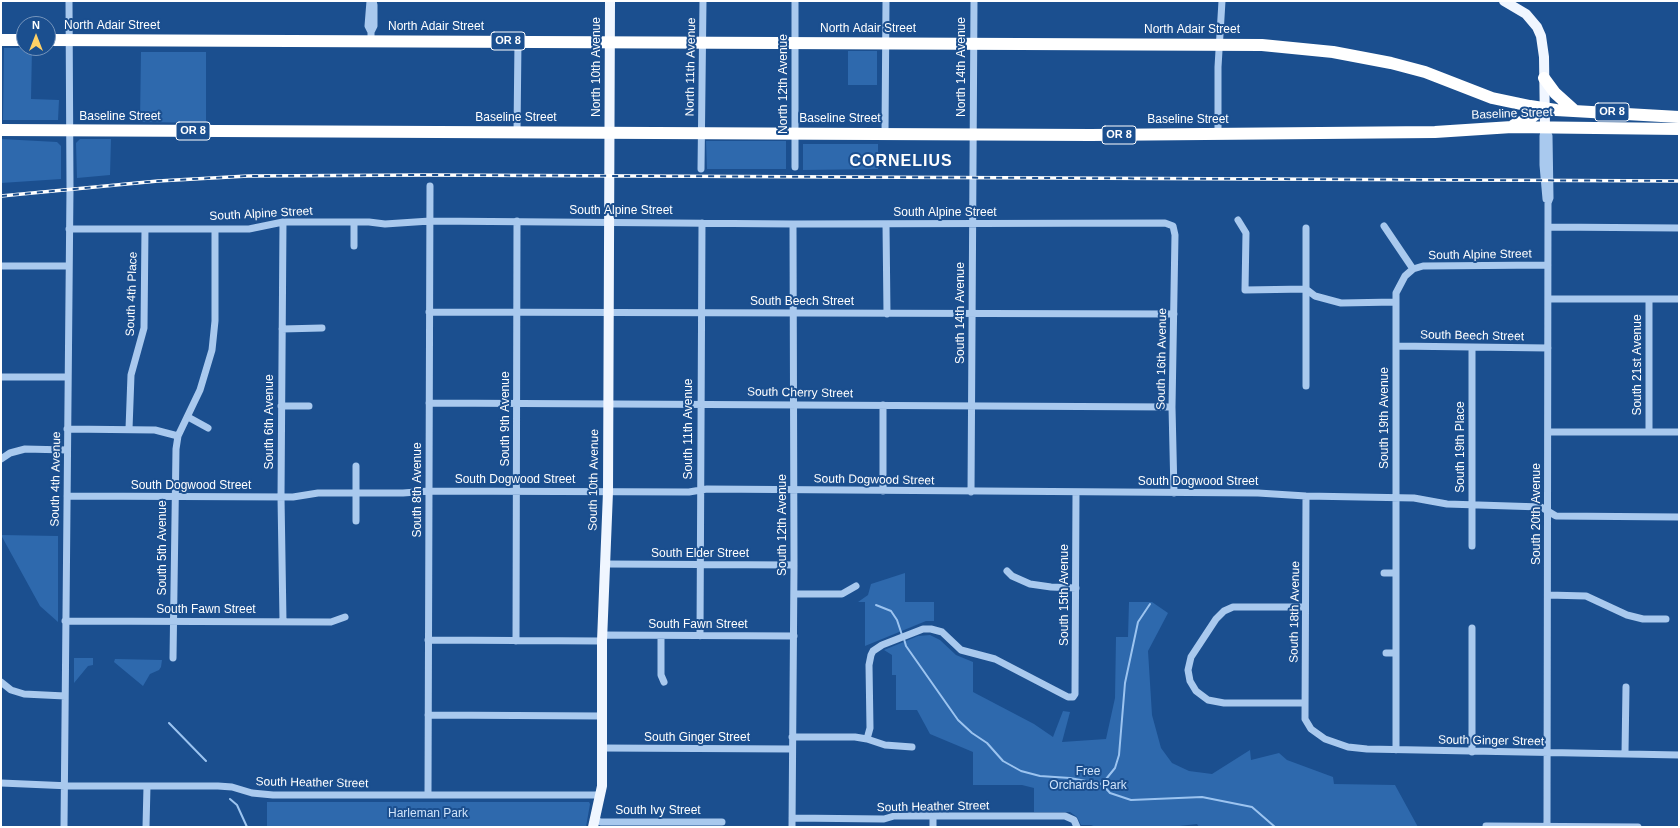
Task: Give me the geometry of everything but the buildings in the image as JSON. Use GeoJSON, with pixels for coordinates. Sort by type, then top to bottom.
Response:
{"type":"FeatureCollection","features":[{"type":"Feature","properties":{"kind":"highway","name":"North Adair Street"},"geometry":{"type":"LineString","coordinates":[[56,40],[371,36],[518,41],[1220,44],[1294,47],[1369,58],[1425,72],[1492,98],[1545,108],[1679,117]]}},
{"type":"Feature","properties":{"kind":"highway"},"geometry":{"type":"LineString","coordinates":[[1,40],[16,40]]}},
{"type":"Feature","properties":{"kind":"highway"},"geometry":{"type":"LineString","coordinates":[[1544,78],[1554,93],[1574,111]]}},
{"type":"Feature","properties":{"kind":"highway"},"geometry":{"type":"LineString","coordinates":[[1512,127],[1545,108]]}},
{"type":"Feature","properties":{"kind":"highway"},"geometry":{"type":"LineString","coordinates":[[1545,127],[1553,118],[1557,117],[1618,116],[1632,113]]}},
{"type":"Feature","properties":{"kind":"highway","name":"Baseline Street"},"geometry":{"type":"LineString","coordinates":[[1,130],[1218,134],[1435,132],[1512,127],[1679,128]]}},
{"type":"Feature","properties":{"kind":"main road","name":"North 10th Avenue"},"geometry":{"type":"LineString","coordinates":[[610,1],[610,133]]}},
{"type":"Feature","properties":{"kind":"main road"},"geometry":{"type":"LineString","coordinates":[[1504,1],[1522,10],[1537,27],[1544,51],[1545,127]]}},
{"type":"Feature","properties":{"kind":"main road","name":"South 10th Avenue"},"geometry":{"type":"LineString","coordinates":[[594,824],[600,795],[602,748],[602,638],[608,492],[610,133]]}},
{"type":"Feature","properties":{"kind":"street","name":"South 4th Avenue"},"geometry":{"type":"LineString","coordinates":[[64,827],[70,1]]}},
{"type":"Feature","properties":{"kind":"street"},"geometry":{"type":"LineString","coordinates":[[371,1],[368,26],[371,36]]}},
{"type":"Feature","properties":{"kind":"street","name":"North 11th Avenue"},"geometry":{"type":"LineString","coordinates":[[701,133],[703,1]]}},
{"type":"Feature","properties":{"kind":"street","name":"North 12th Avenue"},"geometry":{"type":"LineString","coordinates":[[795,167],[796,1]]}},
{"type":"Feature","properties":{"kind":"street"},"geometry":{"type":"LineString","coordinates":[[885,133],[886,1]]}},
{"type":"Feature","properties":{"kind":"street","name":"North 14th Avenue"},"geometry":{"type":"LineString","coordinates":[[973,134],[974,1]]}},
{"type":"Feature","properties":{"kind":"street"},"geometry":{"type":"LineString","coordinates":[[1218,134],[1222,1]]}},
{"type":"Feature","properties":{"kind":"street"},"geometry":{"type":"LineString","coordinates":[[517,132],[518,41]]}},
{"type":"Feature","properties":{"kind":"street","name":"South 20th Avenue"},"geometry":{"type":"LineString","coordinates":[[1545,127],[1549,136],[1550,198],[1548,203],[1549,752],[1547,826]]}},
{"type":"Feature","properties":{"kind":"street"},"geometry":{"type":"LineString","coordinates":[[701,133],[701,169]]}},
{"type":"Feature","properties":{"kind":"street","name":"South 14th Avenue"},"geometry":{"type":"LineString","coordinates":[[971,492],[973,134]]}},
{"type":"Feature","properties":{"kind":"street","name":"South 8th Avenue"},"geometry":{"type":"LineString","coordinates":[[428,795],[430,186]]}},
{"type":"Feature","properties":{"kind":"street"},"geometry":{"type":"LineString","coordinates":[[1238,220],[1246,233],[1245,290],[1306,289],[1315,296],[1341,303],[1395,302]]}},
{"type":"Feature","properties":{"kind":"street","name":"South Alpine Street"},"geometry":{"type":"LineString","coordinates":[[69,229],[215,229],[255,228],[283,222],[354,222],[385,224],[430,221],[702,222],[794,224],[1165,224],[1173,226]]}},
{"type":"Feature","properties":{"kind":"street","name":"South 9th Avenue"},"geometry":{"type":"LineString","coordinates":[[516,641],[517,221]]}},
{"type":"Feature","properties":{"kind":"street","name":"South 6th Avenue"},"geometry":{"type":"LineString","coordinates":[[283,222],[281,406],[283,621]]}},
{"type":"Feature","properties":{"kind":"street"},"geometry":{"type":"LineString","coordinates":[[354,222],[354,246]]}},
{"type":"Feature","properties":{"kind":"street","name":"South 11th Avenue"},"geometry":{"type":"LineString","coordinates":[[700,636],[702,222]]}},
{"type":"Feature","properties":{"kind":"street","name":"South 12th Avenue"},"geometry":{"type":"LineString","coordinates":[[792,827],[794,636],[794,224]]}},
{"type":"Feature","properties":{"kind":"street"},"geometry":{"type":"LineString","coordinates":[[886,224],[887,314]]}},
{"type":"Feature","properties":{"kind":"street","name":"South 16th Avenue"},"geometry":{"type":"LineString","coordinates":[[1173,226],[1175,235],[1172,407],[1174,493]]}},
{"type":"Feature","properties":{"kind":"street"},"geometry":{"type":"LineString","coordinates":[[1384,226],[1413,269]]}},
{"type":"Feature","properties":{"kind":"street"},"geometry":{"type":"LineString","coordinates":[[1548,227],[1679,228]]}},
{"type":"Feature","properties":{"kind":"street"},"geometry":{"type":"LineString","coordinates":[[1306,228],[1306,386]]}},
{"type":"Feature","properties":{"kind":"street","name":"South 4th Place"},"geometry":{"type":"LineString","coordinates":[[129,430],[131,376],[144,328],[146,229]]}},
{"type":"Feature","properties":{"kind":"street","name":"South 5th Avenue"},"geometry":{"type":"LineString","coordinates":[[173,658],[175,458],[178,436],[200,390],[212,350],[215,321],[215,229]]}},
{"type":"Feature","properties":{"kind":"street","name":"South Alpine Street"},"geometry":{"type":"LineString","coordinates":[[1413,269],[1434,265],[1548,265]]}},
{"type":"Feature","properties":{"kind":"street"},"geometry":{"type":"LineString","coordinates":[[1,266],[69,266]]}},
{"type":"Feature","properties":{"kind":"street","name":"South 19th Avenue"},"geometry":{"type":"LineString","coordinates":[[1396,750],[1395,302],[1399,286],[1405,276],[1413,269]]}},
{"type":"Feature","properties":{"kind":"street"},"geometry":{"type":"LineString","coordinates":[[1548,299],[1679,300]]}},
{"type":"Feature","properties":{"kind":"street","name":"South 21st Avenue"},"geometry":{"type":"LineString","coordinates":[[1649,299],[1649,432]]}},
{"type":"Feature","properties":{"kind":"street","name":"South Beech Street"},"geometry":{"type":"LineString","coordinates":[[429,312],[1174,314]]}},
{"type":"Feature","properties":{"kind":"street"},"geometry":{"type":"LineString","coordinates":[[282,329],[322,328]]}},
{"type":"Feature","properties":{"kind":"street","name":"South Beech Street"},"geometry":{"type":"LineString","coordinates":[[1396,346],[1548,348]]}},
{"type":"Feature","properties":{"kind":"street","name":"South 19th Place"},"geometry":{"type":"LineString","coordinates":[[1472,348],[1472,546]]}},
{"type":"Feature","properties":{"kind":"street"},"geometry":{"type":"LineString","coordinates":[[1,377],[68,377]]}},
{"type":"Feature","properties":{"kind":"street","name":"South Cherry Street"},"geometry":{"type":"LineString","coordinates":[[429,403],[794,403],[1172,407]]}},
{"type":"Feature","properties":{"kind":"street"},"geometry":{"type":"LineString","coordinates":[[883,491],[884,405]]}},
{"type":"Feature","properties":{"kind":"street"},"geometry":{"type":"LineString","coordinates":[[281,406],[309,406]]}},
{"type":"Feature","properties":{"kind":"street"},"geometry":{"type":"LineString","coordinates":[[188,417],[208,428]]}},
{"type":"Feature","properties":{"kind":"street"},"geometry":{"type":"LineString","coordinates":[[67,429],[155,430],[178,436]]}},
{"type":"Feature","properties":{"kind":"street"},"geometry":{"type":"LineString","coordinates":[[1548,432],[1679,432]]}},
{"type":"Feature","properties":{"kind":"street"},"geometry":{"type":"LineString","coordinates":[[1,459],[10,453],[26,449],[67,450]]}},
{"type":"Feature","properties":{"kind":"street"},"geometry":{"type":"LineString","coordinates":[[356,466],[356,521]]}},
{"type":"Feature","properties":{"kind":"street","name":"South Dogwood Street"},"geometry":{"type":"LineString","coordinates":[[67,496],[281,497],[303,496],[318,493],[403,493],[429,491],[689,492],[700,490],[1258,493],[1306,496],[1396,497],[1424,499],[1447,504],[1541,507],[1556,516],[1679,517]]}},
{"type":"Feature","properties":{"kind":"street","name":"South 15th Avenue"},"geometry":{"type":"LineString","coordinates":[[867,739],[870,728],[869,665],[871,655],[877,648],[893,640],[923,629],[937,631],[946,636],[961,650],[995,659],[1062,695],[1073,697],[1076,688],[1076,492]]}},
{"type":"Feature","properties":{"kind":"street","name":"South 18th Avenue"},"geometry":{"type":"LineString","coordinates":[[1306,496],[1304,703],[1305,719],[1309,726]]}},
{"type":"Feature","properties":{"kind":"street","name":"South Elder Street"},"geometry":{"type":"LineString","coordinates":[[605,564],[700,566],[794,565]]}},
{"type":"Feature","properties":{"kind":"street"},"geometry":{"type":"LineString","coordinates":[[1007,570],[1012,576],[1030,584],[1076,588]]}},
{"type":"Feature","properties":{"kind":"street"},"geometry":{"type":"LineString","coordinates":[[1384,573],[1396,573]]}},
{"type":"Feature","properties":{"kind":"street"},"geometry":{"type":"LineString","coordinates":[[794,594],[842,594],[856,586]]}},
{"type":"Feature","properties":{"kind":"street"},"geometry":{"type":"LineString","coordinates":[[1548,595],[1586,596],[1627,615],[1643,619],[1666,619]]}},
{"type":"Feature","properties":{"kind":"street"},"geometry":{"type":"LineString","coordinates":[[1304,703],[1224,703],[1208,700],[1196,691],[1190,681],[1188,670],[1191,657],[1216,619],[1224,611],[1233,607],[1305,607]]}},
{"type":"Feature","properties":{"kind":"street","name":"South Fawn Street"},"geometry":{"type":"LineString","coordinates":[[66,621],[331,622],[346,617]]}},
{"type":"Feature","properties":{"kind":"street"},"geometry":{"type":"LineString","coordinates":[[1472,628],[1472,752]]}},
{"type":"Feature","properties":{"kind":"street"},"geometry":{"type":"LineString","coordinates":[[661,636],[661,675],[664,682]]}},
{"type":"Feature","properties":{"kind":"street","name":"South Fawn Street"},"geometry":{"type":"LineString","coordinates":[[428,640],[516,641],[661,636],[794,636]]}},
{"type":"Feature","properties":{"kind":"street"},"geometry":{"type":"LineString","coordinates":[[1386,652],[1396,653]]}},
{"type":"Feature","properties":{"kind":"street"},"geometry":{"type":"LineString","coordinates":[[1,682],[11,690],[24,694],[65,696]]}},
{"type":"Feature","properties":{"kind":"street"},"geometry":{"type":"LineString","coordinates":[[1625,754],[1626,687]]}},
{"type":"Feature","properties":{"kind":"street"},"geometry":{"type":"LineString","coordinates":[[428,715],[602,716]]}},
{"type":"Feature","properties":{"kind":"street","name":"South Ginger Street"},"geometry":{"type":"LineString","coordinates":[[1309,726],[1325,739],[1348,747],[1472,752],[1679,754]]}},
{"type":"Feature","properties":{"kind":"street"},"geometry":{"type":"LineString","coordinates":[[792,737],[855,736],[885,745],[912,747]]}},
{"type":"Feature","properties":{"kind":"street","name":"South Ginger Street"},"geometry":{"type":"LineString","coordinates":[[602,748],[792,749]]}},
{"type":"Feature","properties":{"kind":"street","name":"South Heather Street"},"geometry":{"type":"LineString","coordinates":[[1,783],[218,786],[252,793],[273,795],[600,795]]}},
{"type":"Feature","properties":{"kind":"street"},"geometry":{"type":"LineString","coordinates":[[146,827],[147,786]]}},
{"type":"Feature","properties":{"kind":"street","name":"South Heather Street"},"geometry":{"type":"LineString","coordinates":[[792,818],[884,819],[894,816],[1065,816],[1075,824]]}},
{"type":"Feature","properties":{"kind":"street"},"geometry":{"type":"LineString","coordinates":[[933,816],[933,827]]}},
{"type":"Feature","properties":{"kind":"street","name":"South Ivy Street"},"geometry":{"type":"LineString","coordinates":[[594,824],[601,822],[722,822]]}},
{"type":"Feature","properties":{"kind":"street"},"geometry":{"type":"LineString","coordinates":[[1486,826],[1638,827]]}},
{"type":"Feature","properties":{"kind":"green space"},"geometry":{"type":"Polygon","coordinates":[[[4,48],[16,48],[16,56],[32,56],[31,99],[59,100],[58,120],[3,120],[4,48]]]}},
{"type":"Feature","properties":{"kind":"green space"},"geometry":{"type":"Polygon","coordinates":[[[848,51],[877,51],[877,85],[848,85],[848,51]]]}},
{"type":"Feature","properties":{"kind":"green space"},"geometry":{"type":"Polygon","coordinates":[[[141,52],[206,52],[206,123],[140,122],[141,52]]]}},
{"type":"Feature","properties":{"kind":"green space"},"geometry":{"type":"Polygon","coordinates":[[[1,139],[57,142],[61,146],[61,179],[1,183],[1,139]]]}},
{"type":"Feature","properties":{"kind":"green space"},"geometry":{"type":"Polygon","coordinates":[[[80,139],[111,139],[110,175],[77,178],[76,143],[80,139]]]}},
{"type":"Feature","properties":{"kind":"green space"},"geometry":{"type":"Polygon","coordinates":[[[706,141],[786,141],[786,169],[707,169],[706,141]]]}},
{"type":"Feature","properties":{"kind":"green space"},"geometry":{"type":"Polygon","coordinates":[[[803,144],[878,144],[878,169],[803,170],[803,144]]]}},
{"type":"Feature","properties":{"kind":"green space"},"geometry":{"type":"Polygon","coordinates":[[[1,535],[58,536],[58,622],[40,606],[1,535]]]}},
{"type":"Feature","properties":{"kind":"green space"},"geometry":{"type":"Polygon","coordinates":[[[905,573],[905,602],[934,602],[934,621],[926,621],[865,646],[865,602],[858,602],[868,595],[871,584],[905,573]]]}},
{"type":"Feature","properties":{"kind":"green space","name":"Free Orchards Park"},"geometry":{"type":"Polygon","coordinates":[[[1129,602],[1152,602],[1168,613],[1148,651],[1152,715],[1161,748],[1172,763],[1189,771],[1212,774],[1250,750],[1251,760],[1279,753],[1287,760],[1333,777],[1334,784],[1395,785],[1418,827],[1199,827],[1197,824],[1171,827],[1096,827],[1091,825],[1081,825],[1077,817],[1070,812],[1034,812],[1034,788],[1022,785],[973,785],[973,752],[930,734],[917,710],[896,710],[896,675],[892,675],[892,655],[884,650],[918,636],[930,635],[940,640],[956,655],[973,662],[973,692],[1034,724],[1053,737],[1063,711],[1070,712],[1062,742],[1106,739],[1115,698],[1116,637],[1128,637],[1129,602]]]}},
{"type":"Feature","properties":{"kind":"green space"},"geometry":{"type":"Polygon","coordinates":[[[74,658],[93,658],[93,665],[88,666],[74,683],[74,658]]]}},
{"type":"Feature","properties":{"kind":"green space"},"geometry":{"type":"Polygon","coordinates":[[[115,659],[162,660],[159,670],[150,674],[143,686],[114,662],[115,659]]]}},
{"type":"Feature","properties":{"kind":"green space","name":"Harleman Park"},"geometry":{"type":"Polygon","coordinates":[[[267,802],[589,802],[590,804],[586,827],[267,827],[267,802]]]}},
{"type":"Feature","properties":{"kind":"waterway"},"geometry":{"type":"LineString","coordinates":[[1102,784],[1115,768],[1119,755],[1125,683],[1138,622],[1150,604]]}},
{"type":"Feature","properties":{"kind":"waterway"},"geometry":{"type":"LineString","coordinates":[[876,605],[891,611],[897,620],[902,635]]}},
{"type":"Feature","properties":{"kind":"waterway"},"geometry":{"type":"LineString","coordinates":[[904,639],[906,646],[958,720],[972,733],[987,743],[1003,761],[1021,771],[1040,776],[1070,778],[1102,784],[1110,793],[1131,800],[1202,797],[1252,807],[1275,827]]}},
{"type":"Feature","properties":{"kind":"waterway"},"geometry":{"type":"LineString","coordinates":[[169,723],[206,761]]}},
{"type":"Feature","properties":{"kind":"waterway"},"geometry":{"type":"LineString","coordinates":[[230,799],[237,805],[247,827]]}},
{"type":"Feature","properties":{"kind":"railway"},"geometry":{"type":"LineString","coordinates":[[1,196],[158,181],[248,176],[428,175],[1679,181]]}},
{"type":"Feature","properties":{"kind":"district","name":"CORNELIUS"},"geometry":{"type":"Point","coordinates":[901,162]}}]}
